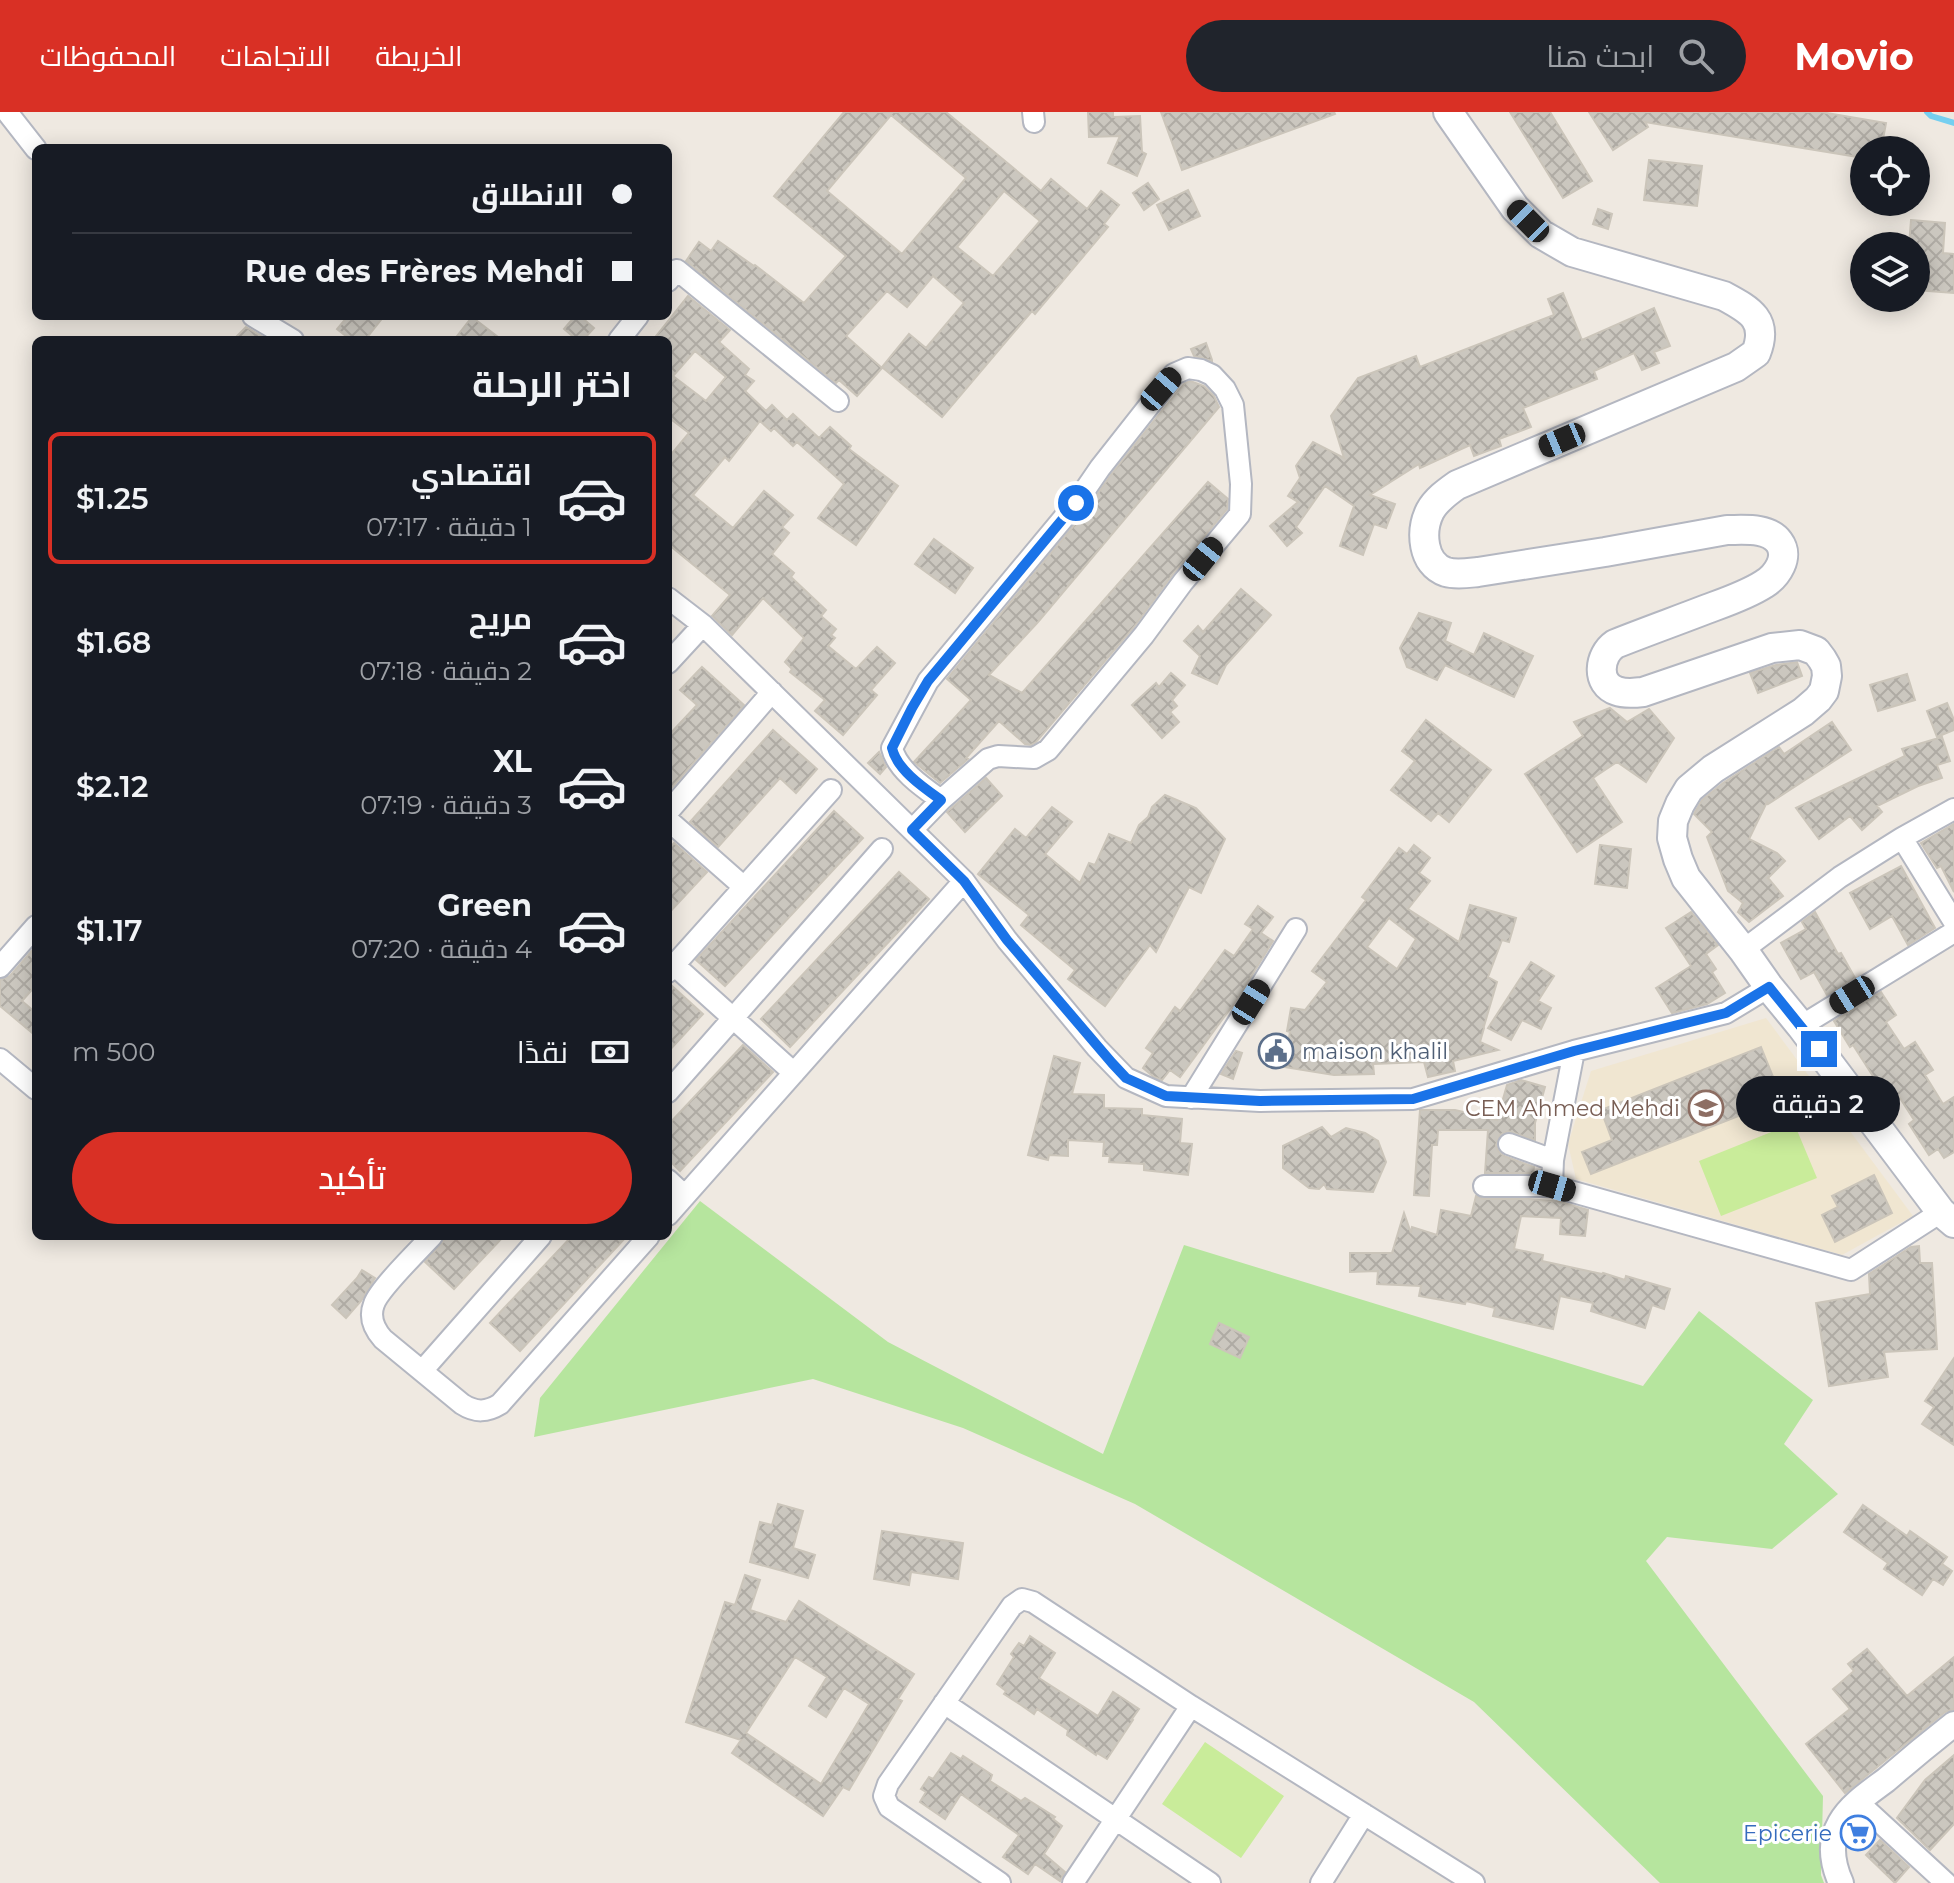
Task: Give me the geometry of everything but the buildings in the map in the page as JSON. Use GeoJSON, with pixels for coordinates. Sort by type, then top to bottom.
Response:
{"type":"FeatureCollection","features":[{"type":"Feature","properties":{"kind":"main road"},"geometry":{"type":"LineString","coordinates":[[1448,112],[1515,208],[1541,234],[1572,252],[1724,296],[1754,314],[1760,334],[1756,353],[1736,367],[1457,485],[1431,509],[1425,523],[1427,554],[1435,565],[1445,571],[1459,573],[1727,530],[1768,533],[1781,544],[1783,551],[1779,568],[1765,584],[1608,649],[1601,663],[1604,680],[1608,687],[1616,691],[1643,692],[1772,648],[1790,645],[1816,651],[1826,666],[1826,685],[1818,699],[1803,712],[1713,769],[1689,789],[1673,821],[1672,838],[1686,878],[1947,1217]]}},
{"type":"Feature","properties":{"kind":"street"},"geometry":{"type":"LineString","coordinates":[[7,112],[32,144]]}},
{"type":"Feature","properties":{"kind":"street"},"geometry":{"type":"LineString","coordinates":[[672,276],[677,270],[838,401]]}},
{"type":"Feature","properties":{"kind":"street"},"geometry":{"type":"LineString","coordinates":[[260,320],[286,336]]}},
{"type":"Feature","properties":{"kind":"street"},"geometry":{"type":"LineString","coordinates":[[622,336],[635,320]]}},
{"type":"Feature","properties":{"kind":"street"},"geometry":{"type":"LineString","coordinates":[[912,830],[988,759],[998,756],[1034,758],[1048,750],[1240,514],[1241,484],[1233,405],[1225,389],[1212,375],[1188,368],[1174,374],[1076,503],[928,681],[892,748],[904,769],[941,800]]}},
{"type":"Feature","properties":{"kind":"street"},"geometry":{"type":"LineString","coordinates":[[672,601],[703,625],[964,881],[1007,940],[1126,1078],[1166,1096],[1260,1101],[1413,1099],[1574,1051],[1726,1013],[1769,987]]}},
{"type":"Feature","properties":{"kind":"street"},"geometry":{"type":"LineString","coordinates":[[672,659],[703,625]]}},
{"type":"Feature","properties":{"kind":"street"},"geometry":{"type":"LineString","coordinates":[[672,807],[772,692]]}},
{"type":"Feature","properties":{"kind":"street"},"geometry":{"type":"LineString","coordinates":[[672,968],[831,790]]}},
{"type":"Feature","properties":{"kind":"street"},"geometry":{"type":"LineString","coordinates":[[1743,950],[1840,877],[1954,809]]}},
{"type":"Feature","properties":{"kind":"street"},"geometry":{"type":"LineString","coordinates":[[672,824],[744,887]]}},
{"type":"Feature","properties":{"kind":"street"},"geometry":{"type":"LineString","coordinates":[[1902,838],[1954,922]]}},
{"type":"Feature","properties":{"kind":"street"},"geometry":{"type":"LineString","coordinates":[[672,1087],[882,849]]}},
{"type":"Feature","properties":{"kind":"street"},"geometry":{"type":"LineString","coordinates":[[672,1211],[964,881]]}},
{"type":"Feature","properties":{"kind":"street"},"geometry":{"type":"LineString","coordinates":[[1191,1098],[1296,929]]}},
{"type":"Feature","properties":{"kind":"street"},"geometry":{"type":"LineString","coordinates":[[0,967],[32,931]]}},
{"type":"Feature","properties":{"kind":"street"},"geometry":{"type":"LineString","coordinates":[[1801,1026],[1954,932]]}},
{"type":"Feature","properties":{"kind":"street"},"geometry":{"type":"LineString","coordinates":[[672,970],[733,1018],[794,1073]]}},
{"type":"Feature","properties":{"kind":"street"},"geometry":{"type":"LineString","coordinates":[[1552,1186],[1553,1160],[1574,1051]]}},
{"type":"Feature","properties":{"kind":"street"},"geometry":{"type":"LineString","coordinates":[[0,1059],[32,1086]]}},
{"type":"Feature","properties":{"kind":"street"},"geometry":{"type":"LineString","coordinates":[[1509,1144],[1553,1160]]}},
{"type":"Feature","properties":{"kind":"street"},"geometry":{"type":"LineString","coordinates":[[672,1184],[685,1196]]}},
{"type":"Feature","properties":{"kind":"street"},"geometry":{"type":"LineString","coordinates":[[1484,1186],[1552,1186],[1851,1270],[1947,1217]]}},
{"type":"Feature","properties":{"kind":"street"},"geometry":{"type":"LineString","coordinates":[[428,1240],[378,1297],[372,1312],[374,1327],[378,1334],[469,1408],[484,1411],[500,1404],[645,1240]]}},
{"type":"Feature","properties":{"kind":"street"},"geometry":{"type":"LineString","coordinates":[[422,1371],[537,1240]]}},
{"type":"Feature","properties":{"kind":"street"},"geometry":{"type":"LineString","coordinates":[[1000,1883],[889,1807],[884,1796],[888,1784],[944,1703],[1012,1606],[1022,1599],[1033,1602],[1191,1706],[1474,1883]]}},
{"type":"Feature","properties":{"kind":"street"},"geometry":{"type":"LineString","coordinates":[[944,1703],[1210,1883]]}},
{"type":"Feature","properties":{"kind":"street"},"geometry":{"type":"LineString","coordinates":[[1073,1883],[1191,1706]]}},
{"type":"Feature","properties":{"kind":"street"},"geometry":{"type":"LineString","coordinates":[[1841,1883],[1833,1859],[1835,1833],[1840,1822],[1858,1802],[1954,1724]]}},
{"type":"Feature","properties":{"kind":"street"},"geometry":{"type":"LineString","coordinates":[[1858,1802],[1946,1883]]}},
{"type":"Feature","properties":{"kind":"street"},"geometry":{"type":"LineString","coordinates":[[1321,1883],[1364,1814]]}},
{"type":"Feature","properties":{"kind":"shaded area","name":"CEM Ahmed Mehdi"},"geometry":{"type":"Polygon","coordinates":[[[1766,1018],[1913,1216],[1842,1255],[1576,1179],[1568,1144],[1591,1071],[1766,1018]]]}},
{"type":"Feature","properties":{"kind":"green space"},"geometry":{"type":"Polygon","coordinates":[[[1794,1123],[1817,1178],[1721,1216],[1699,1161],[1794,1123]]]}},
{"type":"Feature","properties":{"kind":"green space"},"geometry":{"type":"Polygon","coordinates":[[[700,1201],[888,1342],[1103,1454],[1184,1245],[1643,1386],[1699,1311],[1813,1400],[1784,1444],[1838,1494],[1772,1549],[1667,1537],[1646,1561],[1823,1796],[1821,1875],[1824,1883],[1660,1883],[1474,1702],[1135,1504],[963,1428],[813,1379],[534,1437],[540,1398],[668,1240],[672,1240],[672,1235],[700,1201]]]}},
{"type":"Feature","properties":{"kind":"green space"},"geometry":{"type":"Polygon","coordinates":[[[1205,1742],[1284,1796],[1241,1858],[1162,1804],[1205,1742]]]}},
{"type":"Feature","properties":{"kind":"waterway"},"geometry":{"type":"LineString","coordinates":[[1927,112],[1954,123]]}},
{"type":"Feature","properties":{"kind":"place","name":"maison khalil"},"geometry":{"type":"Point","coordinates":[1276,1051]}},
{"type":"Feature","properties":{"kind":"place","name":"CEM Ahmed Mehdi"},"geometry":{"type":"Point","coordinates":[1706,1108]}},
{"type":"Feature","properties":{"kind":"place","name":"Epicerie"},"geometry":{"type":"Point","coordinates":[1858,1833]}},
{"type":"Feature","properties":{"kind":"route"},"geometry":{"type":"LineString","coordinates":[[1076,503],[928,681],[892,748],[904,769],[941,800],[912,830],[964,881],[1007,940],[1126,1078],[1166,1096],[1191,1098],[1260,1101],[1413,1099],[1574,1051],[1726,1013],[1769,987],[1819,1049]]}}]}
